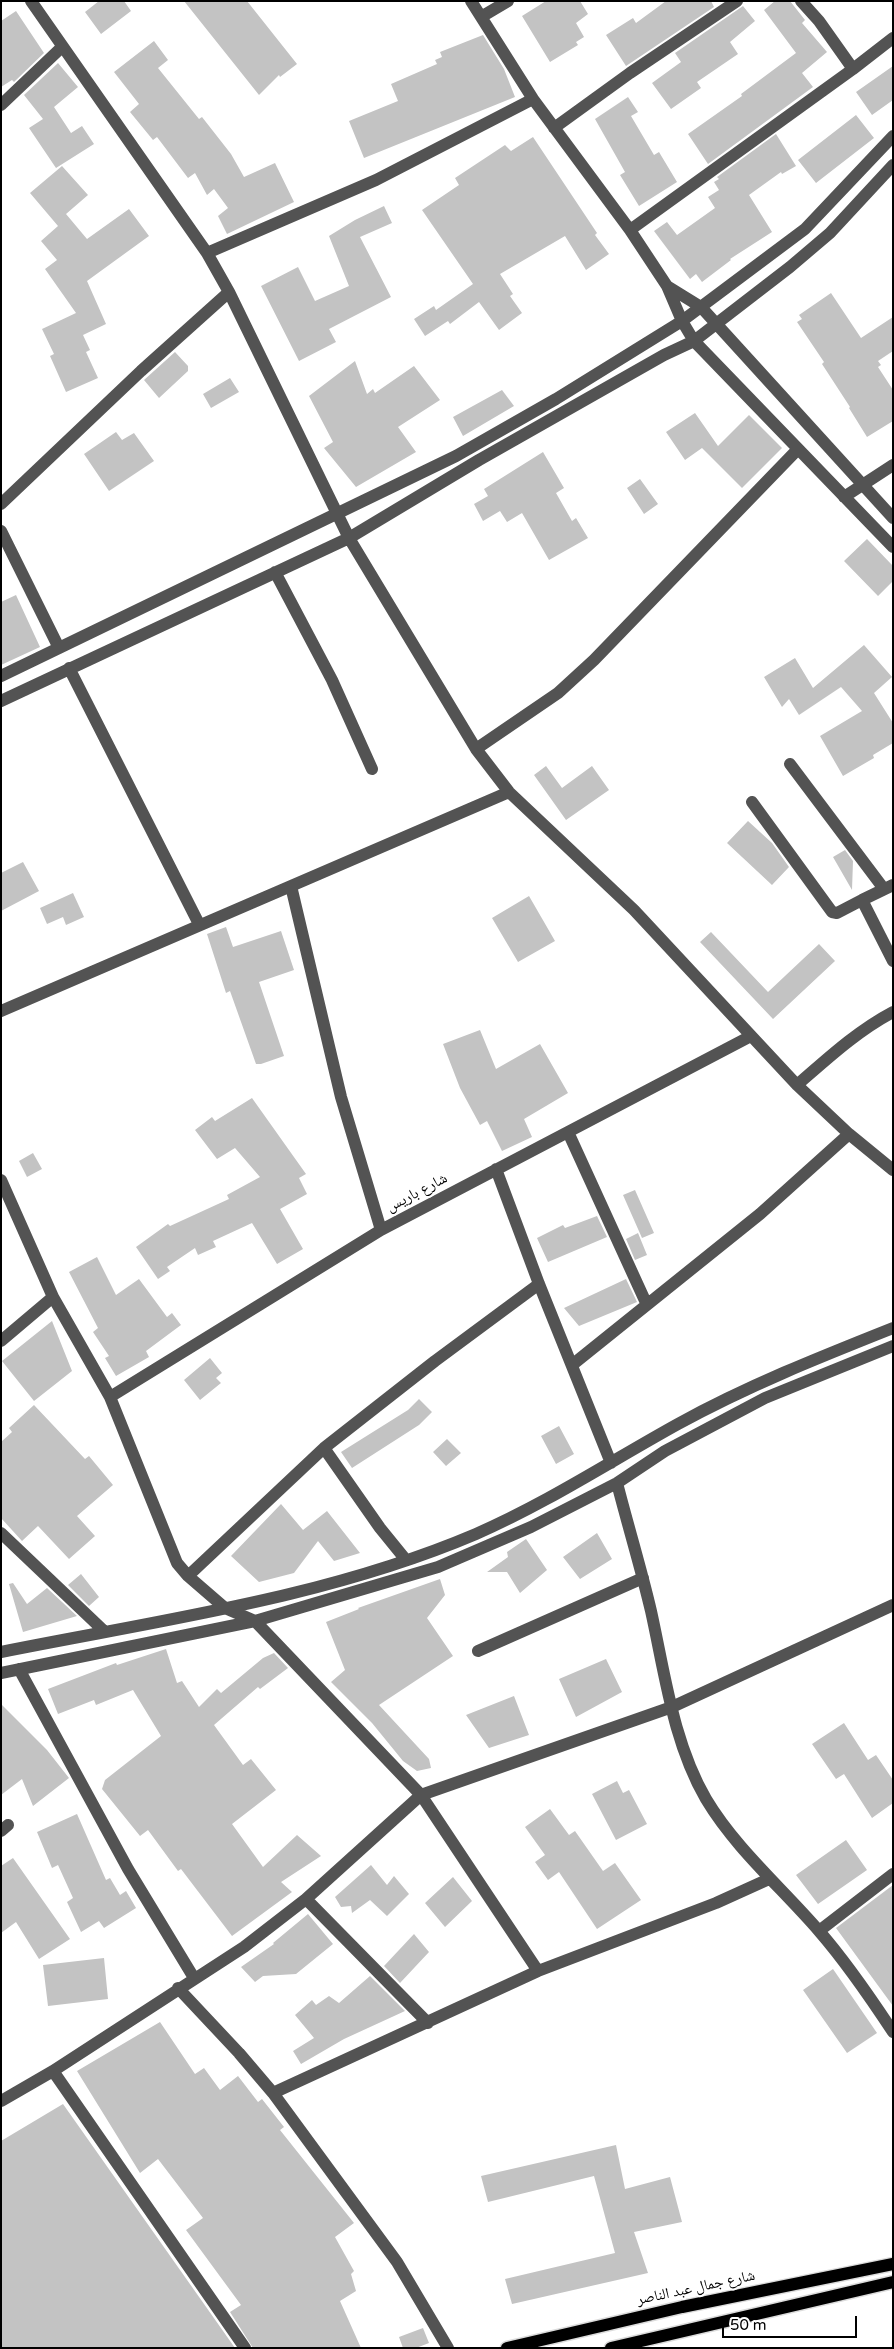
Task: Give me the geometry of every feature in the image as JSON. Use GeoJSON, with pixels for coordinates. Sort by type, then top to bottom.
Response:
{"type":"FeatureCollection","features":[{"type":"Feature","properties":{"kind":"main road","name":"شارع جمال عبد الناصر"},"geometry":{"type":"LineString","coordinates":[[507,2348],[682,2307],[893,2264]]}},
{"type":"Feature","properties":{"kind":"main road"},"geometry":{"type":"LineString","coordinates":[[611,2348],[893,2282]]}},
{"type":"Feature","properties":{"kind":"street"},"geometry":{"type":"LineString","coordinates":[[31,1],[207,254],[229,292],[349,538],[476,749],[508,792],[634,910],[797,1085],[849,1134],[893,1170]]}},
{"type":"Feature","properties":{"kind":"street"},"geometry":{"type":"LineString","coordinates":[[471,1],[533,98],[630,230],[667,286],[682,322],[694,341],[893,547]]}},
{"type":"Feature","properties":{"kind":"street"},"geometry":{"type":"LineString","coordinates":[[481,18],[508,1]]}},
{"type":"Feature","properties":{"kind":"street"},"geometry":{"type":"LineString","coordinates":[[554,128],[630,73],[737,1]]}},
{"type":"Feature","properties":{"kind":"street"},"geometry":{"type":"LineString","coordinates":[[801,1],[819,21],[853,69]]}},
{"type":"Feature","properties":{"kind":"street"},"geometry":{"type":"LineString","coordinates":[[630,230],[893,38]]}},
{"type":"Feature","properties":{"kind":"street"},"geometry":{"type":"LineString","coordinates":[[1,105],[62,47]]}},
{"type":"Feature","properties":{"kind":"street"},"geometry":{"type":"LineString","coordinates":[[207,254],[376,180],[533,98]]}},
{"type":"Feature","properties":{"kind":"street"},"geometry":{"type":"LineString","coordinates":[[1,676],[456,456],[556,399],[682,322],[805,229],[893,136]]}},
{"type":"Feature","properties":{"kind":"street"},"geometry":{"type":"LineString","coordinates":[[1,701],[349,538],[479,460],[664,355],[694,341],[830,234],[893,165]]}},
{"type":"Feature","properties":{"kind":"street"},"geometry":{"type":"LineString","coordinates":[[667,286],[701,307],[715,325],[893,518]]}},
{"type":"Feature","properties":{"kind":"street"},"geometry":{"type":"LineString","coordinates":[[1,504],[141,371],[229,292]]}},
{"type":"Feature","properties":{"kind":"street"},"geometry":{"type":"LineString","coordinates":[[476,749],[558,693],[594,660],[798,449]]}},
{"type":"Feature","properties":{"kind":"street"},"geometry":{"type":"LineString","coordinates":[[844,497],[893,465]]}},
{"type":"Feature","properties":{"kind":"street"},"geometry":{"type":"LineString","coordinates":[[1,531],[60,648]]}},
{"type":"Feature","properties":{"kind":"street"},"geometry":{"type":"LineString","coordinates":[[275,572],[332,680],[372,769]]}},
{"type":"Feature","properties":{"kind":"street"},"geometry":{"type":"LineString","coordinates":[[69,668],[200,924]]}},
{"type":"Feature","properties":{"kind":"street"},"geometry":{"type":"LineString","coordinates":[[752,802],[832,912],[838,913],[888,887],[790,764]]}},
{"type":"Feature","properties":{"kind":"street"},"geometry":{"type":"LineString","coordinates":[[1,1011],[508,792]]}},
{"type":"Feature","properties":{"kind":"street"},"geometry":{"type":"LineString","coordinates":[[291,886],[341,1097],[381,1230]]}},
{"type":"Feature","properties":{"kind":"street"},"geometry":{"type":"LineString","coordinates":[[862,900],[893,962]]}},
{"type":"Feature","properties":{"kind":"street"},"geometry":{"type":"LineString","coordinates":[[797,1085],[846,1042],[874,1022],[893,1012]]}},
{"type":"Feature","properties":{"kind":"street","name":"شارع باريس"},"geometry":{"type":"LineString","coordinates":[[110,1397],[381,1230],[751,1036]]}},
{"type":"Feature","properties":{"kind":"street"},"geometry":{"type":"LineString","coordinates":[[568,1132],[647,1305]]}},
{"type":"Feature","properties":{"kind":"street"},"geometry":{"type":"LineString","coordinates":[[572,1365],[760,1214],[849,1134]]}},
{"type":"Feature","properties":{"kind":"street"},"geometry":{"type":"LineString","coordinates":[[496,1169],[539,1284],[611,1463]]}},
{"type":"Feature","properties":{"kind":"street"},"geometry":{"type":"LineString","coordinates":[[1,1180],[53,1297],[110,1397],[177,1563],[188,1576],[225,1608],[255,1621],[421,1795],[538,1971]]}},
{"type":"Feature","properties":{"kind":"street"},"geometry":{"type":"LineString","coordinates":[[188,1576],[324,1448],[435,1361],[539,1284]]}},
{"type":"Feature","properties":{"kind":"street"},"geometry":{"type":"LineString","coordinates":[[1,1341],[53,1297]]}},
{"type":"Feature","properties":{"kind":"street"},"geometry":{"type":"LineString","coordinates":[[1,1652],[225,1608],[315,1586],[406,1560],[475,1534],[544,1501],[679,1423],[750,1389],[821,1356],[893,1328]]}},
{"type":"Feature","properties":{"kind":"street"},"geometry":{"type":"LineString","coordinates":[[1,1673],[255,1621],[438,1567],[531,1527],[618,1483],[665,1451],[757,1402],[893,1346]]}},
{"type":"Feature","properties":{"kind":"street"},"geometry":{"type":"LineString","coordinates":[[324,1448],[380,1528],[406,1560]]}},
{"type":"Feature","properties":{"kind":"street"},"geometry":{"type":"LineString","coordinates":[[618,1483],[643,1578],[680,1740],[706,1799],[725,1826],[769,1880],[819,1931],[870,1998],[893,2032]]}},
{"type":"Feature","properties":{"kind":"street"},"geometry":{"type":"LineString","coordinates":[[1,1533],[104,1631]]}},
{"type":"Feature","properties":{"kind":"street"},"geometry":{"type":"LineString","coordinates":[[478,1651],[643,1578]]}},
{"type":"Feature","properties":{"kind":"street"},"geometry":{"type":"LineString","coordinates":[[1,2101],[53,2071],[178,1988],[244,1947],[306,1898],[421,1795],[672,1707],[893,1605]]}},
{"type":"Feature","properties":{"kind":"street"},"geometry":{"type":"LineString","coordinates":[[19,1670],[128,1869],[194,1978]]}},
{"type":"Feature","properties":{"kind":"street"},"geometry":{"type":"LineString","coordinates":[[819,1931],[893,1874]]}},
{"type":"Feature","properties":{"kind":"street"},"geometry":{"type":"LineString","coordinates":[[273,2093],[538,1971],[716,1903],[769,1880]]}},
{"type":"Feature","properties":{"kind":"street"},"geometry":{"type":"LineString","coordinates":[[306,1898],[428,2023]]}},
{"type":"Feature","properties":{"kind":"street"},"geometry":{"type":"LineString","coordinates":[[178,1988],[239,2053],[273,2093],[397,2262],[448,2348]]}},
{"type":"Feature","properties":{"kind":"street"},"geometry":{"type":"LineString","coordinates":[[53,2071],[245,2348]]}},
{"type":"Feature","properties":{"kind":"building"},"geometry":{"type":"Polygon","coordinates":[[[99,1],[124,1],[131,11],[101,34],[85,12],[99,1]]]}},
{"type":"Feature","properties":{"kind":"building"},"geometry":{"type":"Polygon","coordinates":[[[184,1],[247,1],[297,64],[280,77],[279,75],[259,95],[184,1]]]}},
{"type":"Feature","properties":{"kind":"building"},"geometry":{"type":"Polygon","coordinates":[[[546,1],[580,1],[588,14],[576,23],[584,37],[576,42],[578,45],[550,62],[522,16],[546,1]]]}},
{"type":"Feature","properties":{"kind":"building"},"geometry":{"type":"Polygon","coordinates":[[[666,1],[711,1],[714,7],[626,66],[606,35],[633,18],[636,23],[666,1]]]}},
{"type":"Feature","properties":{"kind":"building"},"geometry":{"type":"Polygon","coordinates":[[[775,1],[790,1],[805,20],[802,23],[827,52],[802,73],[813,87],[708,164],[688,134],[742,96],[741,94],[796,53],[764,10],[775,1]]]}},
{"type":"Feature","properties":{"kind":"building"},"geometry":{"type":"Polygon","coordinates":[[[743,6],[755,21],[730,42],[738,54],[697,82],[701,88],[671,109],[652,83],[681,62],[675,53],[743,6]]]}},
{"type":"Feature","properties":{"kind":"building"},"geometry":{"type":"Polygon","coordinates":[[[16,11],[44,53],[14,82],[12,80],[1,87],[1,21],[16,11]]]}},
{"type":"Feature","properties":{"kind":"building"},"geometry":{"type":"Polygon","coordinates":[[[483,35],[504,69],[515,97],[364,158],[349,121],[398,101],[391,84],[437,64],[435,60],[442,57],[440,52],[483,35]]]}},
{"type":"Feature","properties":{"kind":"building"},"geometry":{"type":"Polygon","coordinates":[[[154,41],[168,60],[158,68],[199,119],[202,117],[231,154],[244,177],[275,163],[294,202],[227,234],[218,216],[228,208],[214,189],[207,195],[195,173],[188,178],[157,137],[153,140],[130,112],[139,104],[114,72],[154,41]]]}},
{"type":"Feature","properties":{"kind":"building"},"geometry":{"type":"Polygon","coordinates":[[[58,63],[78,87],[54,107],[71,133],[82,126],[94,144],[56,168],[29,128],[43,119],[24,95],[58,63]]]}},
{"type":"Feature","properties":{"kind":"building"},"geometry":{"type":"Polygon","coordinates":[[[893,66],[893,100],[872,115],[856,92],[893,66]]]}},
{"type":"Feature","properties":{"kind":"building"},"geometry":{"type":"Polygon","coordinates":[[[628,97],[638,112],[631,116],[654,155],[659,152],[677,182],[639,206],[620,175],[625,172],[595,119],[628,97]]]}},
{"type":"Feature","properties":{"kind":"building"},"geometry":{"type":"Polygon","coordinates":[[[856,115],[874,138],[816,183],[798,160],[856,115]]]}},
{"type":"Feature","properties":{"kind":"building"},"geometry":{"type":"Polygon","coordinates":[[[776,134],[796,166],[782,174],[781,172],[749,195],[772,232],[730,259],[702,282],[696,274],[690,279],[654,231],[667,222],[677,235],[715,208],[708,197],[719,190],[714,182],[719,179],[717,177],[776,134]]]}},
{"type":"Feature","properties":{"kind":"building"},"geometry":{"type":"Polygon","coordinates":[[[533,137],[609,254],[586,270],[565,236],[500,274],[513,294],[510,296],[522,313],[499,330],[479,302],[450,324],[448,321],[425,336],[414,319],[434,306],[436,310],[473,284],[422,210],[459,185],[455,178],[505,145],[511,151],[533,137]]]}},
{"type":"Feature","properties":{"kind":"building"},"geometry":{"type":"Polygon","coordinates":[[[62,166],[88,195],[66,214],[87,239],[129,209],[149,236],[87,281],[106,324],[83,335],[90,350],[86,352],[98,378],[66,392],[50,356],[54,354],[42,329],[76,313],[45,269],[57,260],[41,241],[58,226],[30,193],[62,166]]]}},
{"type":"Feature","properties":{"kind":"building"},"geometry":{"type":"Polygon","coordinates":[[[384,206],[392,223],[360,237],[391,297],[329,329],[336,342],[299,361],[261,286],[298,267],[315,301],[349,286],[329,236],[355,220],[384,206]]]}},
{"type":"Feature","properties":{"kind":"building"},"geometry":{"type":"Polygon","coordinates":[[[831,293],[861,338],[893,317],[893,351],[878,361],[881,365],[878,367],[893,390],[893,421],[867,437],[822,364],[824,362],[797,322],[802,319],[799,315],[831,293]]]}},
{"type":"Feature","properties":{"kind":"building"},"geometry":{"type":"Polygon","coordinates":[[[175,352],[188,366],[188,371],[159,398],[144,380],[175,352]]]}},
{"type":"Feature","properties":{"kind":"building"},"geometry":{"type":"Polygon","coordinates":[[[355,361],[367,394],[373,389],[375,393],[414,366],[440,400],[398,427],[416,452],[356,487],[324,448],[333,442],[309,396],[355,361]]]}},
{"type":"Feature","properties":{"kind":"building"},"geometry":{"type":"Polygon","coordinates":[[[230,378],[239,392],[211,408],[203,394],[230,378]]]}},
{"type":"Feature","properties":{"kind":"building"},"geometry":{"type":"Polygon","coordinates":[[[502,390],[514,406],[463,436],[453,417],[502,390]]]}},
{"type":"Feature","properties":{"kind":"building"},"geometry":{"type":"Polygon","coordinates":[[[695,413],[718,446],[749,415],[782,448],[742,488],[702,448],[685,460],[666,432],[695,413]]]}},
{"type":"Feature","properties":{"kind":"building"},"geometry":{"type":"Polygon","coordinates":[[[116,432],[122,440],[134,433],[154,461],[109,491],[84,454],[116,432]]]}},
{"type":"Feature","properties":{"kind":"building"},"geometry":{"type":"Polygon","coordinates":[[[543,452],[564,488],[556,493],[572,521],[576,518],[588,538],[549,560],[522,513],[507,522],[500,511],[483,521],[474,504],[488,496],[484,489],[543,452]]]}},
{"type":"Feature","properties":{"kind":"building"},"geometry":{"type":"Polygon","coordinates":[[[640,479],[658,504],[644,514],[627,488],[640,479]]]}},
{"type":"Feature","properties":{"kind":"building"},"geometry":{"type":"Polygon","coordinates":[[[867,539],[893,566],[893,581],[878,596],[844,561],[867,539]]]}},
{"type":"Feature","properties":{"kind":"building"},"geometry":{"type":"Polygon","coordinates":[[[16,595],[40,647],[1,665],[1,602],[16,595]]]}},
{"type":"Feature","properties":{"kind":"building"},"geometry":{"type":"Polygon","coordinates":[[[864,645],[892,677],[874,693],[893,723],[893,743],[873,755],[874,758],[843,776],[820,736],[862,711],[841,687],[799,715],[789,699],[782,707],[764,677],[795,658],[813,688],[864,645]]]}},
{"type":"Feature","properties":{"kind":"building"},"geometry":{"type":"Polygon","coordinates":[[[546,766],[562,788],[592,766],[609,790],[566,820],[534,775],[546,766]]]}},
{"type":"Feature","properties":{"kind":"building"},"geometry":{"type":"Polygon","coordinates":[[[748,821],[772,843],[789,867],[772,885],[727,843],[748,821]]]}},
{"type":"Feature","properties":{"kind":"building"},"geometry":{"type":"Polygon","coordinates":[[[845,850],[853,861],[852,890],[833,857],[845,850]]]}},
{"type":"Feature","properties":{"kind":"building"},"geometry":{"type":"Polygon","coordinates":[[[23,862],[39,891],[1,911],[1,873],[23,862]]]}},
{"type":"Feature","properties":{"kind":"building"},"geometry":{"type":"Polygon","coordinates":[[[73,893],[84,917],[66,925],[63,917],[47,924],[40,908],[73,893]]]}},
{"type":"Feature","properties":{"kind":"building"},"geometry":{"type":"Polygon","coordinates":[[[529,896],[555,941],[518,962],[492,918],[529,896]]]}},
{"type":"Feature","properties":{"kind":"building"},"geometry":{"type":"Polygon","coordinates":[[[226,927],[233,947],[281,931],[294,970],[259,982],[284,1056],[256,1064],[230,991],[226,993],[207,934],[226,927]]]}},
{"type":"Feature","properties":{"kind":"building"},"geometry":{"type":"Polygon","coordinates":[[[711,932],[768,992],[819,944],[835,961],[773,1019],[700,942],[711,932]]]}},
{"type":"Feature","properties":{"kind":"building"},"geometry":{"type":"Polygon","coordinates":[[[480,1030],[496,1069],[540,1044],[568,1093],[524,1119],[532,1137],[502,1151],[487,1121],[480,1125],[460,1088],[443,1044],[480,1030]]]}},
{"type":"Feature","properties":{"kind":"building"},"geometry":{"type":"Polygon","coordinates":[[[252,1098],[306,1174],[299,1178],[307,1194],[280,1209],[303,1249],[277,1264],[252,1223],[213,1241],[216,1247],[198,1255],[195,1248],[167,1267],[170,1271],[158,1279],[136,1247],[168,1224],[170,1226],[229,1199],[227,1195],[260,1177],[235,1148],[217,1159],[195,1130],[212,1117],[215,1121],[252,1098]]]}},
{"type":"Feature","properties":{"kind":"building"},"geometry":{"type":"Polygon","coordinates":[[[33,1153],[42,1169],[27,1177],[19,1161],[33,1153]]]}},
{"type":"Feature","properties":{"kind":"building"},"geometry":{"type":"Polygon","coordinates":[[[635,1190],[654,1233],[642,1238],[623,1195],[635,1190]]]}},
{"type":"Feature","properties":{"kind":"building"},"geometry":{"type":"Polygon","coordinates":[[[597,1216],[607,1237],[548,1262],[537,1238],[563,1225],[565,1228],[597,1216]]]}},
{"type":"Feature","properties":{"kind":"building"},"geometry":{"type":"Polygon","coordinates":[[[638,1233],[647,1255],[635,1260],[626,1239],[638,1233]]]}},
{"type":"Feature","properties":{"kind":"building"},"geometry":{"type":"Polygon","coordinates":[[[97,1257],[116,1295],[139,1279],[167,1317],[172,1313],[181,1325],[146,1351],[149,1357],[116,1376],[105,1358],[109,1356],[93,1332],[98,1328],[69,1272],[97,1257]]]}},
{"type":"Feature","properties":{"kind":"building"},"geometry":{"type":"Polygon","coordinates":[[[626,1279],[637,1302],[579,1326],[564,1308],[626,1279]]]}},
{"type":"Feature","properties":{"kind":"building"},"geometry":{"type":"Polygon","coordinates":[[[52,1321],[72,1371],[34,1401],[2,1361],[52,1321]]]}},
{"type":"Feature","properties":{"kind":"building"},"geometry":{"type":"Polygon","coordinates":[[[210,1358],[222,1373],[216,1378],[221,1383],[200,1400],[184,1380],[210,1358]]]}},
{"type":"Feature","properties":{"kind":"building"},"geometry":{"type":"Polygon","coordinates":[[[419,1399],[432,1412],[419,1425],[352,1468],[341,1452],[408,1410],[419,1399]]]}},
{"type":"Feature","properties":{"kind":"building"},"geometry":{"type":"Polygon","coordinates":[[[34,1405],[85,1459],[89,1456],[113,1485],[77,1516],[95,1536],[69,1559],[38,1526],[22,1541],[1,1518],[1,1442],[12,1432],[9,1428],[34,1405]]]}},
{"type":"Feature","properties":{"kind":"building"},"geometry":{"type":"Polygon","coordinates":[[[559,1426],[574,1454],[556,1464],[541,1436],[559,1426]]]}},
{"type":"Feature","properties":{"kind":"building"},"geometry":{"type":"Polygon","coordinates":[[[447,1439],[461,1453],[446,1466],[433,1452],[447,1439]]]}},
{"type":"Feature","properties":{"kind":"building"},"geometry":{"type":"Polygon","coordinates":[[[281,1504],[303,1530],[327,1511],[360,1553],[334,1561],[318,1541],[294,1573],[259,1582],[231,1556],[281,1504]]]}},
{"type":"Feature","properties":{"kind":"building"},"geometry":{"type":"Polygon","coordinates":[[[597,1533],[612,1559],[580,1579],[563,1557],[597,1533]]]}},
{"type":"Feature","properties":{"kind":"building"},"geometry":{"type":"Polygon","coordinates":[[[526,1539],[547,1570],[520,1593],[507,1572],[487,1572],[508,1557],[507,1552],[526,1539]]]}},
{"type":"Feature","properties":{"kind":"building"},"geometry":{"type":"Polygon","coordinates":[[[81,1574],[99,1597],[89,1606],[68,1585],[81,1574]]]}},
{"type":"Feature","properties":{"kind":"building"},"geometry":{"type":"Polygon","coordinates":[[[440,1579],[445,1595],[427,1618],[453,1656],[379,1705],[429,1759],[431,1768],[417,1771],[403,1761],[372,1723],[331,1682],[345,1670],[326,1622],[358,1608],[440,1579]]]}},
{"type":"Feature","properties":{"kind":"building"},"geometry":{"type":"Polygon","coordinates":[[[13,1583],[27,1604],[47,1588],[77,1616],[23,1632],[9,1584],[13,1583]]]}},
{"type":"Feature","properties":{"kind":"building"},"geometry":{"type":"Polygon","coordinates":[[[166,1649],[177,1683],[182,1681],[199,1707],[217,1689],[221,1693],[263,1658],[274,1653],[288,1668],[260,1689],[258,1687],[214,1725],[243,1765],[251,1759],[276,1790],[232,1824],[263,1867],[297,1835],[321,1856],[281,1882],[292,1892],[232,1936],[181,1869],[178,1871],[148,1830],[140,1836],[102,1789],[105,1780],[161,1736],[133,1690],[96,1705],[94,1700],[58,1714],[48,1689],[116,1663],[117,1665],[166,1649]]]}},
{"type":"Feature","properties":{"kind":"building"},"geometry":{"type":"Polygon","coordinates":[[[606,1659],[622,1692],[576,1717],[559,1679],[606,1659]]]}},
{"type":"Feature","properties":{"kind":"building"},"geometry":{"type":"Polygon","coordinates":[[[514,1696],[529,1735],[489,1748],[466,1715],[514,1696]]]}},
{"type":"Feature","properties":{"kind":"building"},"geometry":{"type":"Polygon","coordinates":[[[1,1704],[47,1750],[69,1778],[33,1806],[22,1779],[1,1795],[1,1704]]]}},
{"type":"Feature","properties":{"kind":"building"},"geometry":{"type":"Polygon","coordinates":[[[844,1723],[868,1760],[876,1755],[893,1780],[893,1803],[872,1818],[844,1774],[836,1779],[812,1744],[844,1723]]]}},
{"type":"Feature","properties":{"kind":"building"},"geometry":{"type":"Polygon","coordinates":[[[617,1781],[623,1793],[629,1790],[647,1824],[616,1840],[592,1794],[617,1781]]]}},
{"type":"Feature","properties":{"kind":"building"},"geometry":{"type":"Polygon","coordinates":[[[550,1809],[569,1835],[575,1831],[603,1871],[615,1863],[641,1900],[597,1929],[559,1872],[548,1880],[535,1862],[545,1855],[525,1827],[550,1809]]]}},
{"type":"Feature","properties":{"kind":"building"},"geometry":{"type":"Polygon","coordinates":[[[77,1814],[106,1880],[110,1878],[120,1895],[126,1891],[136,1908],[104,1928],[99,1921],[81,1932],[67,1902],[73,1898],[58,1865],[52,1868],[37,1832],[77,1814]]]}},
{"type":"Feature","properties":{"kind":"building"},"geometry":{"type":"Polygon","coordinates":[[[846,1840],[867,1870],[818,1904],[796,1875],[846,1840]]]}},
{"type":"Feature","properties":{"kind":"building"},"geometry":{"type":"Polygon","coordinates":[[[13,1858],[70,1939],[39,1959],[16,1922],[1,1933],[1,1866],[13,1858]]]}},
{"type":"Feature","properties":{"kind":"building"},"geometry":{"type":"Polygon","coordinates":[[[371,1865],[387,1885],[394,1876],[409,1894],[387,1916],[370,1900],[352,1913],[351,1906],[341,1907],[335,1897],[371,1865]]]}},
{"type":"Feature","properties":{"kind":"building"},"geometry":{"type":"Polygon","coordinates":[[[453,1877],[472,1901],[445,1927],[425,1903],[453,1877]]]}},
{"type":"Feature","properties":{"kind":"building"},"geometry":{"type":"Polygon","coordinates":[[[893,1885],[893,2006],[836,1928],[893,1885]]]}},
{"type":"Feature","properties":{"kind":"building"},"geometry":{"type":"Polygon","coordinates":[[[308,1914],[333,1944],[296,1974],[263,1976],[255,1982],[241,1967],[274,1944],[308,1914]]]}},
{"type":"Feature","properties":{"kind":"building"},"geometry":{"type":"Polygon","coordinates":[[[414,1934],[429,1952],[400,1983],[384,1966],[414,1934]]]}},
{"type":"Feature","properties":{"kind":"building"},"geometry":{"type":"Polygon","coordinates":[[[104,1958],[108,1999],[48,2006],[43,1965],[104,1958]]]}},
{"type":"Feature","properties":{"kind":"building"},"geometry":{"type":"Polygon","coordinates":[[[833,1969],[877,2033],[847,2053],[803,1990],[833,1969]]]}},
{"type":"Feature","properties":{"kind":"building"},"geometry":{"type":"Polygon","coordinates":[[[370,1976],[405,2011],[344,2039],[301,2064],[293,2051],[314,2038],[295,2015],[312,2000],[316,2005],[329,1996],[339,2003],[370,1976]]]}},
{"type":"Feature","properties":{"kind":"building"},"geometry":{"type":"Polygon","coordinates":[[[160,2022],[195,2074],[204,2068],[220,2090],[238,2076],[258,2102],[262,2099],[284,2127],[280,2130],[354,2223],[335,2237],[354,2271],[351,2274],[356,2291],[340,2301],[361,2348],[253,2348],[230,2312],[241,2305],[186,2230],[203,2218],[158,2159],[140,2173],[77,2071],[160,2022]]]}},
{"type":"Feature","properties":{"kind":"building"},"geometry":{"type":"Polygon","coordinates":[[[63,2104],[235,2348],[1,2348],[1,2141],[63,2104]]]}},
{"type":"Feature","properties":{"kind":"building"},"geometry":{"type":"Polygon","coordinates":[[[616,2145],[625,2189],[670,2177],[682,2222],[634,2232],[648,2273],[512,2304],[505,2279],[615,2253],[594,2176],[488,2202],[481,2176],[616,2145]]]}},
{"type":"Feature","properties":{"kind":"building"},"geometry":{"type":"Polygon","coordinates":[[[423,2328],[429,2343],[416,2348],[403,2348],[399,2337],[423,2328]]]}}]}
